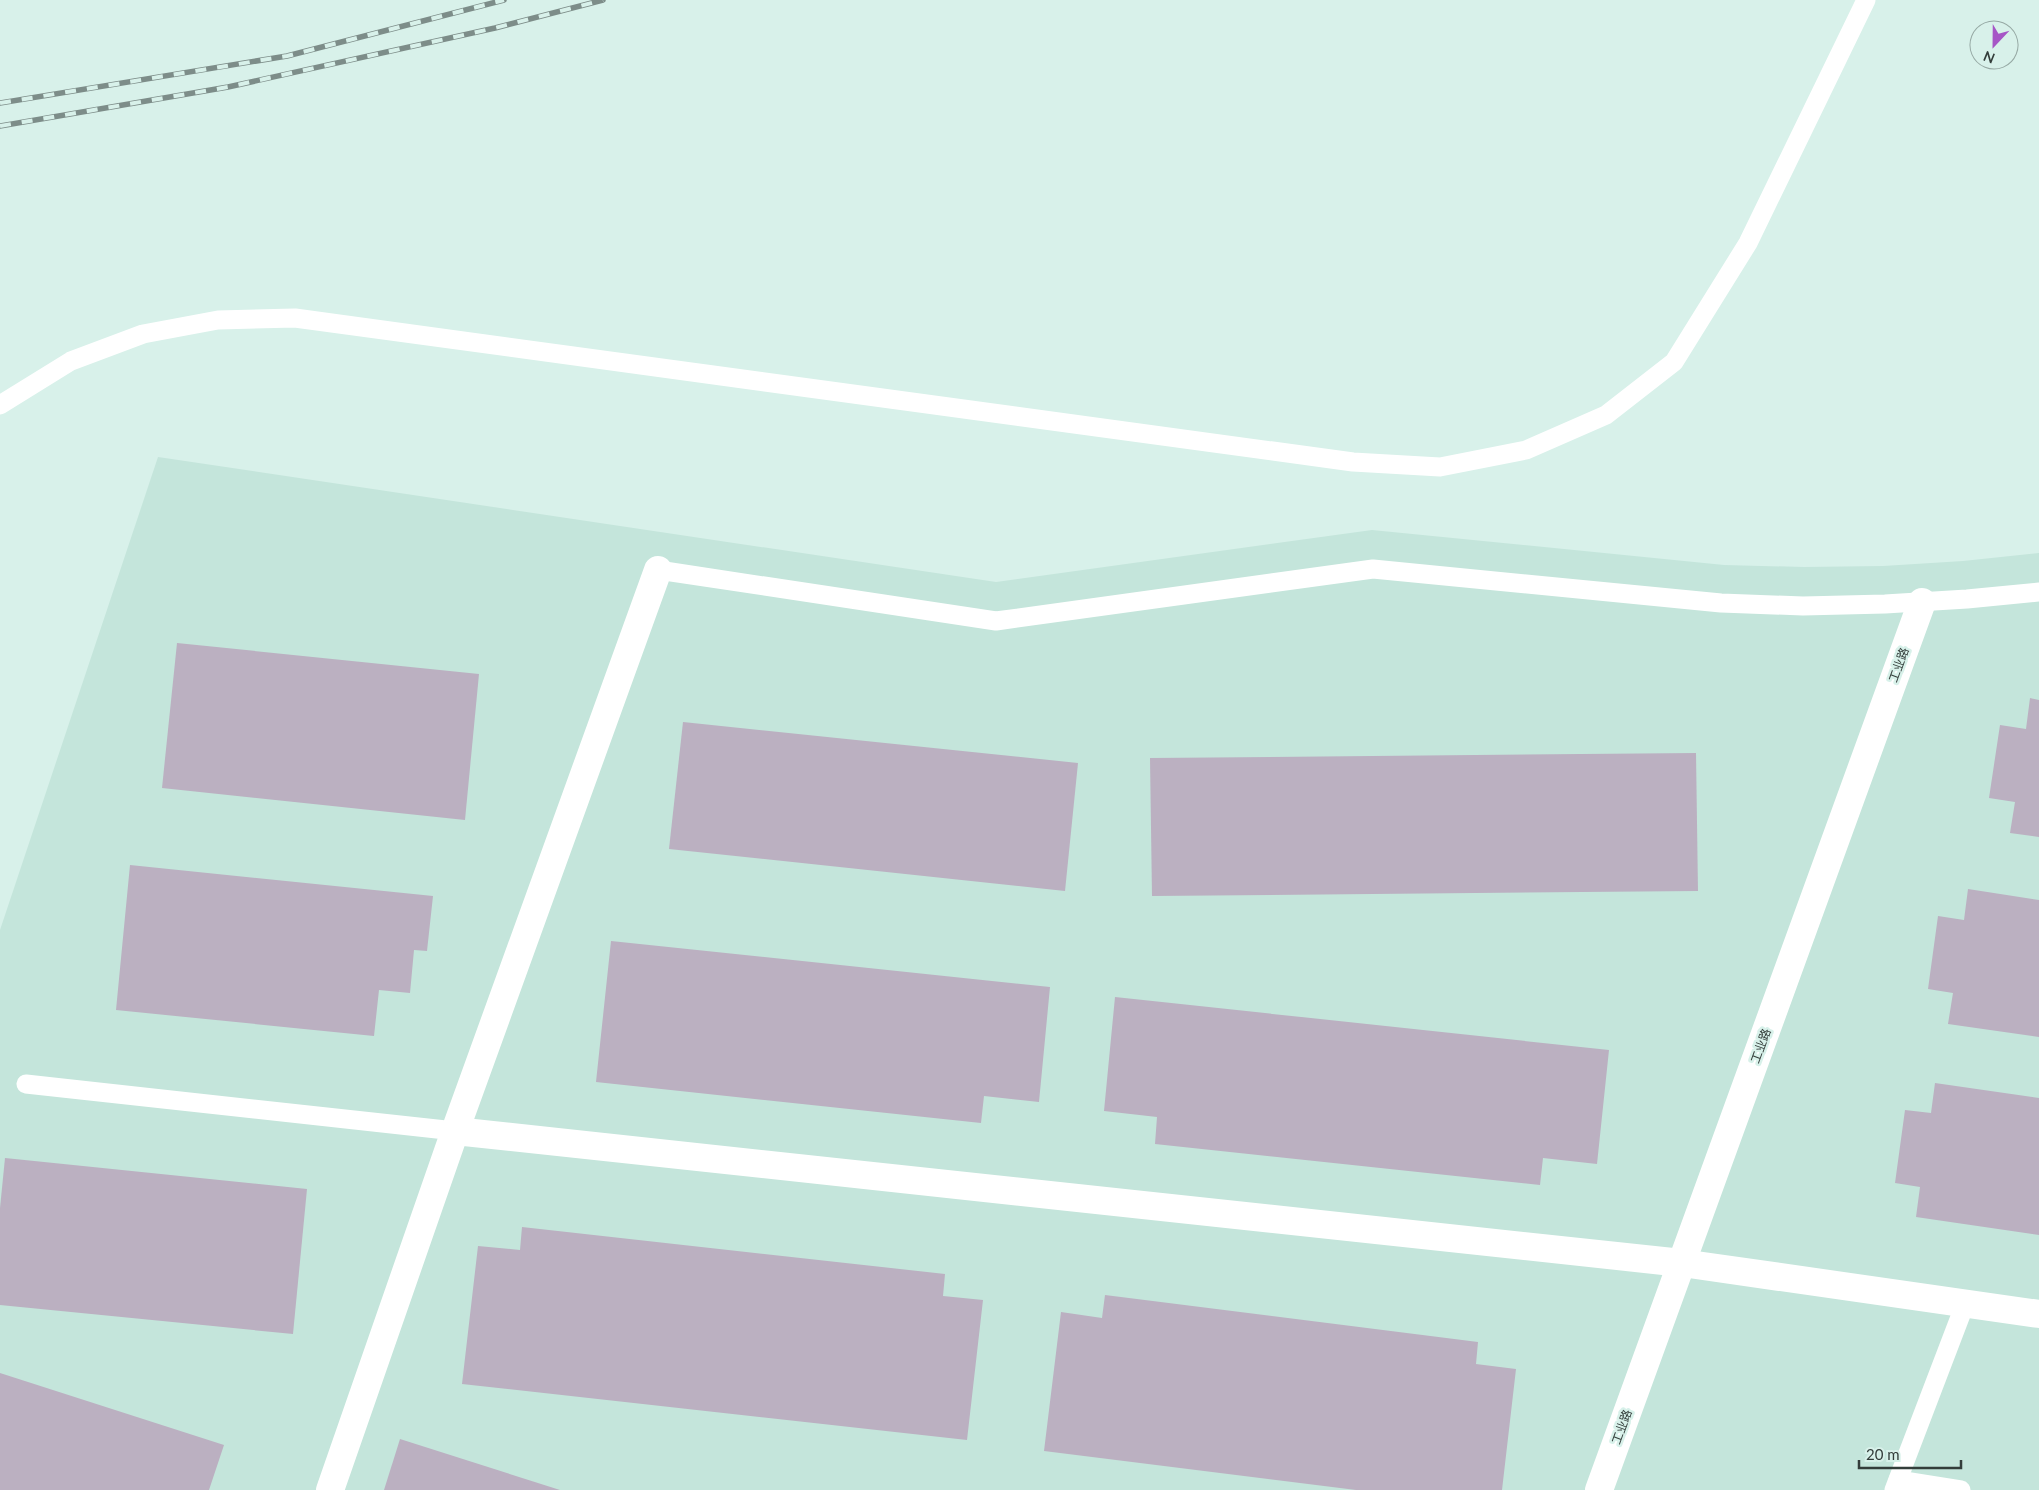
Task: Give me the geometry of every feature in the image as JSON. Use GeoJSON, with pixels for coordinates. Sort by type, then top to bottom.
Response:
{"type":"FeatureCollection","features":[{"type":"Feature","properties":{"kind":"street"},"geometry":{"type":"LineString","coordinates":[[330,1490],[455,1130],[658,570]]}},
{"type":"Feature","properties":{"kind":"street","name":"工业路"},"geometry":{"type":"LineString","coordinates":[[1600,1490],[1922,602]]}},
{"type":"Feature","properties":{"kind":"street"},"geometry":{"type":"LineString","coordinates":[[455,1130],[1682,1263],[2039,1314]]}},
{"type":"Feature","properties":{"kind":"lane"},"geometry":{"type":"LineString","coordinates":[[0,405],[71,361],[143,334],[218,320],[295,318],[1353,462],[1440,467],[1526,450],[1606,415],[1674,362],[1748,243],[1866,0]]}},
{"type":"Feature","properties":{"kind":"lane"},"geometry":{"type":"LineString","coordinates":[[658,570],[996,621],[1373,569],[1721,603],[1803,606],[1922,602],[2039,592]]}},
{"type":"Feature","properties":{"kind":"lane"},"geometry":{"type":"LineString","coordinates":[[26,1084],[455,1130]]}},
{"type":"Feature","properties":{"kind":"lane"},"geometry":{"type":"LineString","coordinates":[[1961,1490],[1896,1485],[1965,1304]]}},
{"type":"Feature","properties":{"kind":"shaded area"},"geometry":{"type":"Polygon","coordinates":[[[158,457],[996,582],[1372,530],[1724,565],[1883,566],[1963,561],[2039,553],[2039,1490],[0,1490],[0,930],[158,457]]]}},
{"type":"Feature","properties":{"kind":"building"},"geometry":{"type":"Polygon","coordinates":[[[177,643],[479,674],[465,820],[162,788],[177,643]]]}},
{"type":"Feature","properties":{"kind":"building"},"geometry":{"type":"Polygon","coordinates":[[[2030,698],[2039,700],[2039,837],[2010,833],[2015,802],[1989,798],[2000,725],[2026,729],[2030,698]]]}},
{"type":"Feature","properties":{"kind":"building"},"geometry":{"type":"Polygon","coordinates":[[[683,722],[1078,763],[1065,891],[669,849],[683,722]]]}},
{"type":"Feature","properties":{"kind":"building"},"geometry":{"type":"Polygon","coordinates":[[[1696,753],[1698,891],[1152,896],[1150,758],[1696,753]]]}},
{"type":"Feature","properties":{"kind":"building"},"geometry":{"type":"Polygon","coordinates":[[[130,865],[433,896],[427,951],[414,950],[410,993],[379,990],[374,1036],[116,1010],[130,865]]]}},
{"type":"Feature","properties":{"kind":"building"},"geometry":{"type":"Polygon","coordinates":[[[1968,889],[2039,900],[2039,1037],[1948,1024],[1953,993],[1928,989],[1938,916],[1964,920],[1968,889]]]}},
{"type":"Feature","properties":{"kind":"building"},"geometry":{"type":"Polygon","coordinates":[[[611,941],[1050,987],[1039,1102],[984,1096],[981,1123],[596,1082],[611,941]]]}},
{"type":"Feature","properties":{"kind":"building"},"geometry":{"type":"Polygon","coordinates":[[[1115,997],[1609,1050],[1597,1164],[1543,1158],[1540,1185],[1155,1144],[1157,1117],[1104,1111],[1115,997]]]}},
{"type":"Feature","properties":{"kind":"building"},"geometry":{"type":"Polygon","coordinates":[[[1935,1083],[2039,1098],[2039,1235],[1916,1217],[1920,1187],[1895,1183],[1905,1110],[1931,1113],[1935,1083]]]}},
{"type":"Feature","properties":{"kind":"building"},"geometry":{"type":"Polygon","coordinates":[[[5,1158],[307,1189],[293,1334],[0,1305],[0,1208],[5,1158]]]}},
{"type":"Feature","properties":{"kind":"building"},"geometry":{"type":"Polygon","coordinates":[[[522,1227],[945,1274],[943,1296],[983,1300],[967,1440],[462,1384],[478,1246],[520,1250],[522,1227]]]}},
{"type":"Feature","properties":{"kind":"building"},"geometry":{"type":"Polygon","coordinates":[[[1105,1295],[1478,1342],[1476,1364],[1516,1369],[1502,1490],[1356,1490],[1044,1451],[1061,1312],[1102,1318],[1105,1295]]]}},
{"type":"Feature","properties":{"kind":"building"},"geometry":{"type":"Polygon","coordinates":[[[0,1373],[224,1445],[209,1490],[0,1490],[0,1373]]]}},
{"type":"Feature","properties":{"kind":"building"},"geometry":{"type":"Polygon","coordinates":[[[400,1439],[560,1490],[384,1490],[400,1439]]]}},
{"type":"Feature","properties":{"kind":"railway"},"geometry":{"type":"LineString","coordinates":[[0,103],[287,56],[504,0]]}},
{"type":"Feature","properties":{"kind":"railway"},"geometry":{"type":"LineString","coordinates":[[0,126],[228,87],[495,28],[603,0]]}}]}
